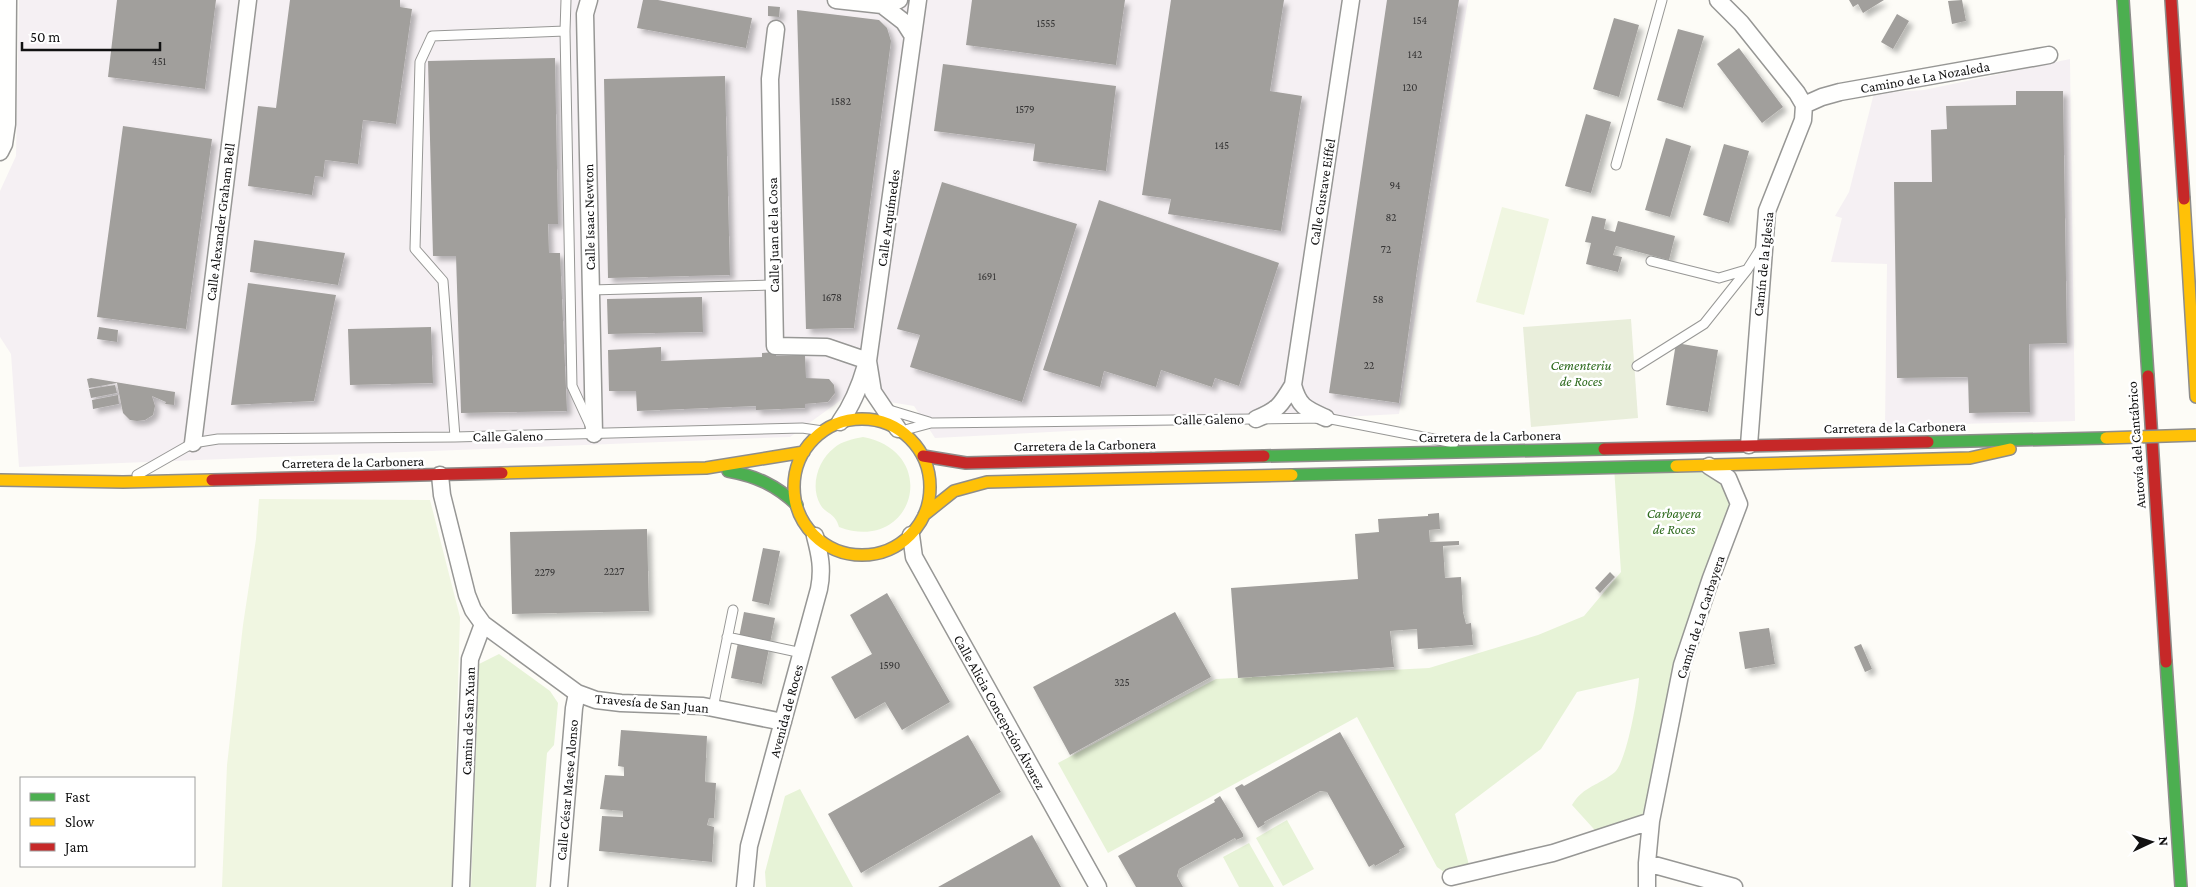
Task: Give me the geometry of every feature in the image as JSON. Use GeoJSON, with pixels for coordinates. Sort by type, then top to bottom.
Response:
{"type":"FeatureCollection","features":[{"type":"Feature","properties":{"kind":"main road","name":"Autovía del Cantábrico"},"geometry":{"type":"LineString","coordinates":[[2123,0],[2181,887]]}},
{"type":"Feature","properties":{"kind":"main road"},"geometry":{"type":"LineString","coordinates":[[2171,0],[2196,397]]}},
{"type":"Feature","properties":{"kind":"main road"},"geometry":{"type":"LineString","coordinates":[[861,418],[882,421],[899,430],[923,456],[930,475],[930,496],[924,515],[911,535],[889,550],[863,555],[838,550],[815,536],[804,522],[797,505],[795,478],[804,452],[812,440],[823,431],[840,422],[861,418]]}},
{"type":"Feature","properties":{"kind":"main road","name":"Carretera de la Carbonera"},"geometry":{"type":"LineString","coordinates":[[923,456],[966,463],[2196,435]]}},
{"type":"Feature","properties":{"kind":"main road","name":"Carretera de la Carbonera"},"geometry":{"type":"LineString","coordinates":[[924,515],[954,491],[987,482],[1970,458],[2058,438]]}},
{"type":"Feature","properties":{"kind":"main road"},"geometry":{"type":"LineString","coordinates":[[706,468],[804,452]]}},
{"type":"Feature","properties":{"kind":"main road"},"geometry":{"type":"LineString","coordinates":[[706,468],[757,476],[782,490],[797,505]]}},
{"type":"Feature","properties":{"kind":"main road","name":"Carretera de la Carbonera"},"geometry":{"type":"LineString","coordinates":[[0,480],[123,482],[706,468]]}},
{"type":"Feature","properties":{"kind":"street"},"geometry":{"type":"LineString","coordinates":[[0,152],[4,144],[7,124],[8,0]]}},
{"type":"Feature","properties":{"kind":"street","name":"Calle Alexander Graham Bell"},"geometry":{"type":"LineString","coordinates":[[193,443],[248,0]]}},
{"type":"Feature","properties":{"kind":"street","name":"Calle Isaac Newton"},"geometry":{"type":"LineString","coordinates":[[589,0],[585,14],[594,434]]}},
{"type":"Feature","properties":{"kind":"street"},"geometry":{"type":"LineString","coordinates":[[836,0],[882,5],[899,0]]}},
{"type":"Feature","properties":{"kind":"street","name":"Calle Arquímedes"},"geometry":{"type":"LineString","coordinates":[[899,430],[873,392],[868,361],[918,0]]}},
{"type":"Feature","properties":{"kind":"street","name":"Calle Gustave Eiffel"},"geometry":{"type":"LineString","coordinates":[[1256,419],[1273,412],[1282,402],[1292,384],[1351,0]]}},
{"type":"Feature","properties":{"kind":"street"},"geometry":{"type":"LineString","coordinates":[[1718,0],[1741,23],[1797,93],[1804,105]]}},
{"type":"Feature","properties":{"kind":"street"},"geometry":{"type":"LineString","coordinates":[[882,5],[904,22],[913,36]]}},
{"type":"Feature","properties":{"kind":"street","name":"Calle Juan de la Cosa"},"geometry":{"type":"LineString","coordinates":[[776,29],[770,79],[775,346],[827,347],[868,361]]}},
{"type":"Feature","properties":{"kind":"street","name":"Camino de La Nozaleda"},"geometry":{"type":"LineString","coordinates":[[1804,105],[1840,92],[2049,54]]}},
{"type":"Feature","properties":{"kind":"street","name":"Camín de la Iglesia"},"geometry":{"type":"LineString","coordinates":[[1749,445],[1767,211],[1803,120],[1804,105]]}},
{"type":"Feature","properties":{"kind":"street"},"geometry":{"type":"LineString","coordinates":[[840,422],[851,407],[868,361]]}},
{"type":"Feature","properties":{"kind":"street"},"geometry":{"type":"LineString","coordinates":[[1292,384],[1297,400],[1306,410],[1326,418]]}},
{"type":"Feature","properties":{"kind":"street","name":"Camín de La Carbayera"},"geometry":{"type":"LineString","coordinates":[[1647,887],[1651,821],[1682,665],[1739,503],[1728,478],[1707,465]]}},
{"type":"Feature","properties":{"kind":"street"},"geometry":{"type":"LineString","coordinates":[[440,475],[442,495],[467,595],[473,610],[483,624]]}},
{"type":"Feature","properties":{"kind":"street","name":"Calle Alicia Concepción Álvarez"},"geometry":{"type":"LineString","coordinates":[[911,535],[914,557],[1098,887]]}},
{"type":"Feature","properties":{"kind":"street","name":"Avenida de Roces"},"geometry":{"type":"LineString","coordinates":[[745,887],[749,846],[822,573],[821,559],[815,536]]}},
{"type":"Feature","properties":{"kind":"street","name":"Travesía de San Juan"},"geometry":{"type":"LineString","coordinates":[[483,624],[577,693],[596,700],[713,708],[782,722]]}},
{"type":"Feature","properties":{"kind":"street","name":"Camin de San Xuan"},"geometry":{"type":"LineString","coordinates":[[461,887],[470,660],[483,624]]}},
{"type":"Feature","properties":{"kind":"street","name":"Calle César Maese Alonso"},"geometry":{"type":"LineString","coordinates":[[559,887],[574,708],[577,693]]}},
{"type":"Feature","properties":{"kind":"street"},"geometry":{"type":"LineString","coordinates":[[1451,877],[1553,853],[1651,821]]}},
{"type":"Feature","properties":{"kind":"street"},"geometry":{"type":"LineString","coordinates":[[1647,863],[1734,887]]}},
{"type":"Feature","properties":{"kind":"lane"},"geometry":{"type":"LineString","coordinates":[[566,0],[572,386],[594,434]]}},
{"type":"Feature","properties":{"kind":"lane"},"geometry":{"type":"LineString","coordinates":[[1616,165],[1662,0]]}},
{"type":"Feature","properties":{"kind":"lane"},"geometry":{"type":"LineString","coordinates":[[455,437],[443,281],[415,249],[420,62],[432,36],[565,31]]}},
{"type":"Feature","properties":{"kind":"lane"},"geometry":{"type":"LineString","coordinates":[[1637,366],[1704,324],[1746,270],[1764,243]]}},
{"type":"Feature","properties":{"kind":"lane"},"geometry":{"type":"LineString","coordinates":[[1651,261],[1719,278],[1746,270]]}},
{"type":"Feature","properties":{"kind":"lane"},"geometry":{"type":"LineString","coordinates":[[591,290],[773,286]]}},
{"type":"Feature","properties":{"kind":"lane","name":"Calle Galeno"},"geometry":{"type":"LineString","coordinates":[[884,408],[931,423]]}},
{"type":"Feature","properties":{"kind":"lane","name":"Calle Galeno"},"geometry":{"type":"LineString","coordinates":[[899,430],[931,423],[1326,418],[1437,439],[1483,451]]}},
{"type":"Feature","properties":{"kind":"lane","name":"Calle Galeno"},"geometry":{"type":"LineString","coordinates":[[193,443],[218,439],[455,437],[802,428],[823,431]]}},
{"type":"Feature","properties":{"kind":"lane"},"geometry":{"type":"LineString","coordinates":[[123,482],[193,443]]}},
{"type":"Feature","properties":{"kind":"lane"},"geometry":{"type":"LineString","coordinates":[[713,708],[732,610]]}},
{"type":"Feature","properties":{"kind":"lane"},"geometry":{"type":"LineString","coordinates":[[727,637],[802,653]]}},
{"type":"Feature","properties":{"kind":"shaded area"},"geometry":{"type":"Polygon","coordinates":[[[19,0],[1468,0],[1399,414],[935,438],[914,406],[865,398],[841,400],[790,437],[19,467],[11,354],[0,337],[0,191],[16,156],[19,0]]]}},
{"type":"Feature","properties":{"kind":"shaded area"},"geometry":{"type":"Polygon","coordinates":[[[2070,59],[2075,421],[1885,426],[1887,264],[1831,262],[1842,218],[1835,216],[1849,192],[1874,93],[1924,90],[2070,59]]]}},
{"type":"Feature","properties":{"kind":"green space"},"geometry":{"type":"Polygon","coordinates":[[[1502,207],[1549,219],[1524,315],[1476,302],[1502,207]]]}},
{"type":"Feature","properties":{"kind":"green space","name":"Cementeriu de Roces"},"geometry":{"type":"Polygon","coordinates":[[[1631,319],[1638,418],[1531,427],[1523,327],[1631,319]]]}},
{"type":"Feature","properties":{"kind":"green space"},"geometry":{"type":"Polygon","coordinates":[[[863,437],[888,446],[903,461],[910,479],[909,498],[900,515],[886,527],[865,532],[839,527],[835,518],[820,504],[816,489],[817,474],[828,453],[841,444],[863,437]]]}},
{"type":"Feature","properties":{"kind":"green space","name":"Carbayera de Roces"},"geometry":{"type":"Polygon","coordinates":[[[1707,465],[1736,492],[1711,578],[1651,821],[1602,838],[1572,805],[1586,790],[1615,772],[1619,765],[1628,742],[1637,699],[1639,678],[1577,692],[1541,749],[1455,814],[1471,872],[1451,877],[1437,867],[1357,717],[1108,853],[1058,763],[1216,679],[1429,668],[1538,635],[1584,616],[1621,572],[1614,467],[1707,465]]]}},
{"type":"Feature","properties":{"kind":"green space"},"geometry":{"type":"Polygon","coordinates":[[[259,499],[430,500],[460,617],[452,887],[222,887],[227,765],[243,625],[256,539],[259,499]]]}},
{"type":"Feature","properties":{"kind":"green space"},"geometry":{"type":"Polygon","coordinates":[[[499,654],[550,691],[558,703],[554,745],[547,753],[536,887],[471,887],[479,664],[499,654]]]}},
{"type":"Feature","properties":{"kind":"green space"},"geometry":{"type":"Polygon","coordinates":[[[800,789],[853,887],[766,887],[765,872],[785,796],[800,789]]]}},
{"type":"Feature","properties":{"kind":"green space"},"geometry":{"type":"Polygon","coordinates":[[[1287,820],[1314,869],[1283,886],[1256,838],[1287,820]]]}},
{"type":"Feature","properties":{"kind":"green space"},"geometry":{"type":"Polygon","coordinates":[[[1249,843],[1274,887],[1239,887],[1223,857],[1249,843]]]}},
{"type":"Feature","properties":{"kind":"building"},"geometry":{"type":"Polygon","coordinates":[[[117,0],[216,0],[205,89],[108,77],[117,0]]]}},
{"type":"Feature","properties":{"kind":"building"},"geometry":{"type":"Polygon","coordinates":[[[290,0],[400,0],[400,7],[412,9],[396,124],[363,120],[358,164],[325,160],[323,177],[315,176],[312,195],[248,186],[258,106],[276,108],[290,0]]]}},
{"type":"Feature","properties":{"kind":"building"},"geometry":{"type":"Polygon","coordinates":[[[643,0],[658,0],[752,18],[746,48],[637,28],[643,0]]]}},
{"type":"Feature","properties":{"kind":"building"},"geometry":{"type":"Polygon","coordinates":[[[972,0],[1125,0],[1116,65],[966,45],[972,0]]]}},
{"type":"Feature","properties":{"kind":"building"},"geometry":{"type":"Polygon","coordinates":[[[1171,0],[1284,0],[1270,91],[1302,96],[1281,231],[1168,214],[1171,199],[1142,195],[1171,0]]]}},
{"type":"Feature","properties":{"kind":"building"},"geometry":{"type":"Polygon","coordinates":[[[1387,0],[1459,0],[1417,270],[1399,403],[1329,393],[1387,0]]]}},
{"type":"Feature","properties":{"kind":"building"},"geometry":{"type":"Polygon","coordinates":[[[1849,0],[1884,0],[1863,13],[1858,4],[1853,7],[1849,0]]]}},
{"type":"Feature","properties":{"kind":"building"},"geometry":{"type":"Polygon","coordinates":[[[1962,0],[1966,21],[1952,24],[1948,1],[1962,0]]]}},
{"type":"Feature","properties":{"kind":"building"},"geometry":{"type":"Polygon","coordinates":[[[768,6],[780,7],[779,17],[768,16],[768,6]]]}},
{"type":"Feature","properties":{"kind":"building"},"geometry":{"type":"Polygon","coordinates":[[[797,10],[879,20],[887,28],[891,41],[854,328],[806,329],[797,10]]]}},
{"type":"Feature","properties":{"kind":"building"},"geometry":{"type":"Polygon","coordinates":[[[1897,14],[1909,21],[1893,49],[1881,42],[1897,14]]]}},
{"type":"Feature","properties":{"kind":"building"},"geometry":{"type":"Polygon","coordinates":[[[1614,18],[1639,25],[1619,97],[1593,89],[1614,18]]]}},
{"type":"Feature","properties":{"kind":"building"},"geometry":{"type":"Polygon","coordinates":[[[1678,29],[1704,36],[1683,108],[1657,100],[1678,29]]]}},
{"type":"Feature","properties":{"kind":"building"},"geometry":{"type":"Polygon","coordinates":[[[1739,48],[1783,107],[1762,123],[1717,64],[1739,48]]]}},
{"type":"Feature","properties":{"kind":"building"},"geometry":{"type":"Polygon","coordinates":[[[555,58],[558,224],[548,224],[549,253],[560,253],[567,411],[461,413],[456,256],[433,256],[428,61],[555,58]]]}},
{"type":"Feature","properties":{"kind":"building"},"geometry":{"type":"Polygon","coordinates":[[[943,64],[1116,86],[1106,171],[1033,161],[1035,144],[934,131],[943,64]]]}},
{"type":"Feature","properties":{"kind":"building"},"geometry":{"type":"Polygon","coordinates":[[[725,76],[730,275],[608,278],[604,79],[725,76]]]}},
{"type":"Feature","properties":{"kind":"building"},"geometry":{"type":"Polygon","coordinates":[[[2016,91],[2063,91],[2067,343],[2029,344],[2030,412],[1969,413],[1968,377],[1897,378],[1894,182],[1932,182],[1931,130],[1947,129],[1946,106],[2016,105],[2016,91]]]}},
{"type":"Feature","properties":{"kind":"building"},"geometry":{"type":"Polygon","coordinates":[[[1586,114],[1611,122],[1591,193],[1565,186],[1586,114]]]}},
{"type":"Feature","properties":{"kind":"building"},"geometry":{"type":"Polygon","coordinates":[[[123,126],[212,139],[186,329],[97,317],[123,126]]]}},
{"type":"Feature","properties":{"kind":"building"},"geometry":{"type":"Polygon","coordinates":[[[1666,138],[1691,146],[1670,217],[1645,210],[1666,138]]]}},
{"type":"Feature","properties":{"kind":"building"},"geometry":{"type":"Polygon","coordinates":[[[1724,144],[1749,151],[1729,223],[1703,215],[1724,144]]]}},
{"type":"Feature","properties":{"kind":"building"},"geometry":{"type":"Polygon","coordinates":[[[942,182],[1077,224],[1022,402],[910,367],[920,335],[897,329],[942,182]]]}},
{"type":"Feature","properties":{"kind":"building"},"geometry":{"type":"Polygon","coordinates":[[[1099,200],[1279,263],[1239,386],[1215,378],[1212,387],[1161,370],[1156,387],[1104,371],[1100,387],[1043,370],[1099,200]]]}},
{"type":"Feature","properties":{"kind":"building"},"geometry":{"type":"Polygon","coordinates":[[[1592,216],[1606,219],[1604,229],[1615,232],[1618,221],[1675,236],[1669,260],[1616,246],[1613,255],[1622,257],[1618,272],[1586,264],[1591,243],[1585,242],[1592,216]]]}},
{"type":"Feature","properties":{"kind":"building"},"geometry":{"type":"Polygon","coordinates":[[[254,240],[345,253],[338,285],[250,272],[254,240]]]}},
{"type":"Feature","properties":{"kind":"building"},"geometry":{"type":"Polygon","coordinates":[[[248,283],[336,295],[314,401],[231,405],[248,283]]]}},
{"type":"Feature","properties":{"kind":"building"},"geometry":{"type":"Polygon","coordinates":[[[702,297],[703,332],[608,334],[607,299],[702,297]]]}},
{"type":"Feature","properties":{"kind":"building"},"geometry":{"type":"Polygon","coordinates":[[[99,327],[118,330],[117,342],[97,339],[99,327]]]}},
{"type":"Feature","properties":{"kind":"building"},"geometry":{"type":"Polygon","coordinates":[[[431,327],[433,383],[350,385],[348,329],[431,327]]]}},
{"type":"Feature","properties":{"kind":"building"},"geometry":{"type":"Polygon","coordinates":[[[1676,343],[1718,350],[1708,412],[1666,405],[1676,343]]]}},
{"type":"Feature","properties":{"kind":"building"},"geometry":{"type":"Polygon","coordinates":[[[661,347],[661,361],[762,357],[762,353],[776,352],[776,356],[805,355],[806,378],[829,379],[834,385],[835,393],[828,402],[805,404],[805,408],[756,410],[756,406],[637,411],[636,391],[609,391],[608,350],[661,347]]]}},
{"type":"Feature","properties":{"kind":"building"},"geometry":{"type":"Polygon","coordinates":[[[91,378],[175,392],[174,405],[165,404],[166,402],[152,396],[155,406],[153,415],[145,420],[130,420],[123,413],[117,383],[89,388],[87,379],[91,378]]]}},
{"type":"Feature","properties":{"kind":"building"},"geometry":{"type":"Polygon","coordinates":[[[115,385],[117,393],[91,398],[89,389],[115,385]]]}},
{"type":"Feature","properties":{"kind":"building"},"geometry":{"type":"Polygon","coordinates":[[[118,395],[119,404],[93,409],[92,400],[118,395]]]}},
{"type":"Feature","properties":{"kind":"building"},"geometry":{"type":"Polygon","coordinates":[[[1439,513],[1440,529],[1429,530],[1430,542],[1459,541],[1459,545],[1443,546],[1445,578],[1461,577],[1463,612],[1466,624],[1471,623],[1473,645],[1418,649],[1417,629],[1390,631],[1394,667],[1238,678],[1231,588],[1358,579],[1355,534],[1379,532],[1378,519],[1428,516],[1428,514],[1439,513]]]}},
{"type":"Feature","properties":{"kind":"building"},"geometry":{"type":"Polygon","coordinates":[[[647,529],[649,611],[512,614],[510,532],[647,529]]]}},
{"type":"Feature","properties":{"kind":"building"},"geometry":{"type":"Polygon","coordinates":[[[763,548],[780,551],[769,605],[752,601],[763,548]]]}},
{"type":"Feature","properties":{"kind":"building"},"geometry":{"type":"Polygon","coordinates":[[[1610,572],[1615,577],[1600,593],[1595,588],[1610,572]]]}},
{"type":"Feature","properties":{"kind":"building"},"geometry":{"type":"Polygon","coordinates":[[[887,593],[950,702],[902,730],[885,702],[855,719],[831,677],[872,654],[850,615],[887,593]]]}},
{"type":"Feature","properties":{"kind":"building"},"geometry":{"type":"Polygon","coordinates":[[[744,612],[775,618],[762,684],[731,678],[744,612]]]}},
{"type":"Feature","properties":{"kind":"building"},"geometry":{"type":"Polygon","coordinates":[[[1175,612],[1211,677],[1070,755],[1033,687],[1175,612]]]}},
{"type":"Feature","properties":{"kind":"building"},"geometry":{"type":"Polygon","coordinates":[[[1769,628],[1775,664],[1745,669],[1739,632],[1769,628]]]}},
{"type":"Feature","properties":{"kind":"building"},"geometry":{"type":"Polygon","coordinates":[[[1861,644],[1872,669],[1865,672],[1854,647],[1861,644]]]}},
{"type":"Feature","properties":{"kind":"building"},"geometry":{"type":"Polygon","coordinates":[[[621,730],[707,736],[705,782],[716,783],[714,818],[709,818],[707,825],[714,827],[712,862],[599,851],[602,816],[623,817],[623,811],[600,809],[605,775],[624,776],[624,767],[618,766],[621,730]]]}},
{"type":"Feature","properties":{"kind":"building"},"geometry":{"type":"Polygon","coordinates":[[[1340,732],[1405,847],[1399,850],[1400,852],[1375,866],[1374,864],[1369,867],[1327,792],[1320,791],[1264,822],[1265,824],[1258,828],[1235,788],[1242,784],[1244,786],[1340,732]]]}},
{"type":"Feature","properties":{"kind":"building"},"geometry":{"type":"Polygon","coordinates":[[[968,735],[1001,792],[861,873],[828,814],[968,735]]]}},
{"type":"Feature","properties":{"kind":"building"},"geometry":{"type":"Polygon","coordinates":[[[1220,796],[1243,837],[1236,840],[1235,838],[1179,869],[1177,876],[1183,887],[1136,887],[1118,856],[1215,802],[1214,800],[1220,796]]]}},
{"type":"Feature","properties":{"kind":"building"},"geometry":{"type":"Polygon","coordinates":[[[1032,835],[1061,887],[938,887],[1032,835]]]}},
{"type":"Feature","properties":{"kind":"traffic: fast"},"geometry":{"type":"LineString","coordinates":[[2123,0],[2148,376]]}},
{"type":"Feature","properties":{"kind":"traffic: fast"},"geometry":{"type":"LineString","coordinates":[[1928,442],[2106,438]]}},
{"type":"Feature","properties":{"kind":"traffic: fast"},"geometry":{"type":"LineString","coordinates":[[1264,456],[1604,449]]}},
{"type":"Feature","properties":{"kind":"traffic: fast"},"geometry":{"type":"LineString","coordinates":[[1292,475],[1676,466]]}},
{"type":"Feature","properties":{"kind":"traffic: fast"},"geometry":{"type":"LineString","coordinates":[[728,471],[765,482],[797,505]]}},
{"type":"Feature","properties":{"kind":"traffic: fast"},"geometry":{"type":"LineString","coordinates":[[2166,662],[2181,887]]}},
{"type":"Feature","properties":{"kind":"traffic: slow"},"geometry":{"type":"LineString","coordinates":[[2184,199],[2196,397]]}},
{"type":"Feature","properties":{"kind":"traffic: slow"},"geometry":{"type":"LineString","coordinates":[[862,419],[888,425],[910,439],[924,461],[930,487],[924,513],[910,535],[888,549],[862,555],[836,549],[814,535],[800,513],[794,487],[800,461],[814,439],[836,425],[862,419]]}},
{"type":"Feature","properties":{"kind":"traffic: slow"},"geometry":{"type":"LineString","coordinates":[[2106,438],[2196,435]]}},
{"type":"Feature","properties":{"kind":"traffic: slow"},"geometry":{"type":"LineString","coordinates":[[1676,466],[1970,458],[2010,449]]}},
{"type":"Feature","properties":{"kind":"traffic: slow"},"geometry":{"type":"LineString","coordinates":[[502,473],[706,468],[804,452]]}},
{"type":"Feature","properties":{"kind":"traffic: slow"},"geometry":{"type":"LineString","coordinates":[[924,515],[954,491],[987,482],[1292,475]]}},
{"type":"Feature","properties":{"kind":"traffic: slow"},"geometry":{"type":"LineString","coordinates":[[0,480],[123,482],[212,480]]}},
{"type":"Feature","properties":{"kind":"traffic: jam"},"geometry":{"type":"LineString","coordinates":[[2171,0],[2184,199]]}},
{"type":"Feature","properties":{"kind":"traffic: jam"},"geometry":{"type":"LineString","coordinates":[[2148,376],[2166,662]]}},
{"type":"Feature","properties":{"kind":"traffic: jam"},"geometry":{"type":"LineString","coordinates":[[1604,449],[1928,442]]}},
{"type":"Feature","properties":{"kind":"traffic: jam"},"geometry":{"type":"LineString","coordinates":[[923,456],[966,463],[1264,456]]}},
{"type":"Feature","properties":{"kind":"traffic: jam"},"geometry":{"type":"LineString","coordinates":[[212,480],[502,473]]}}]}
